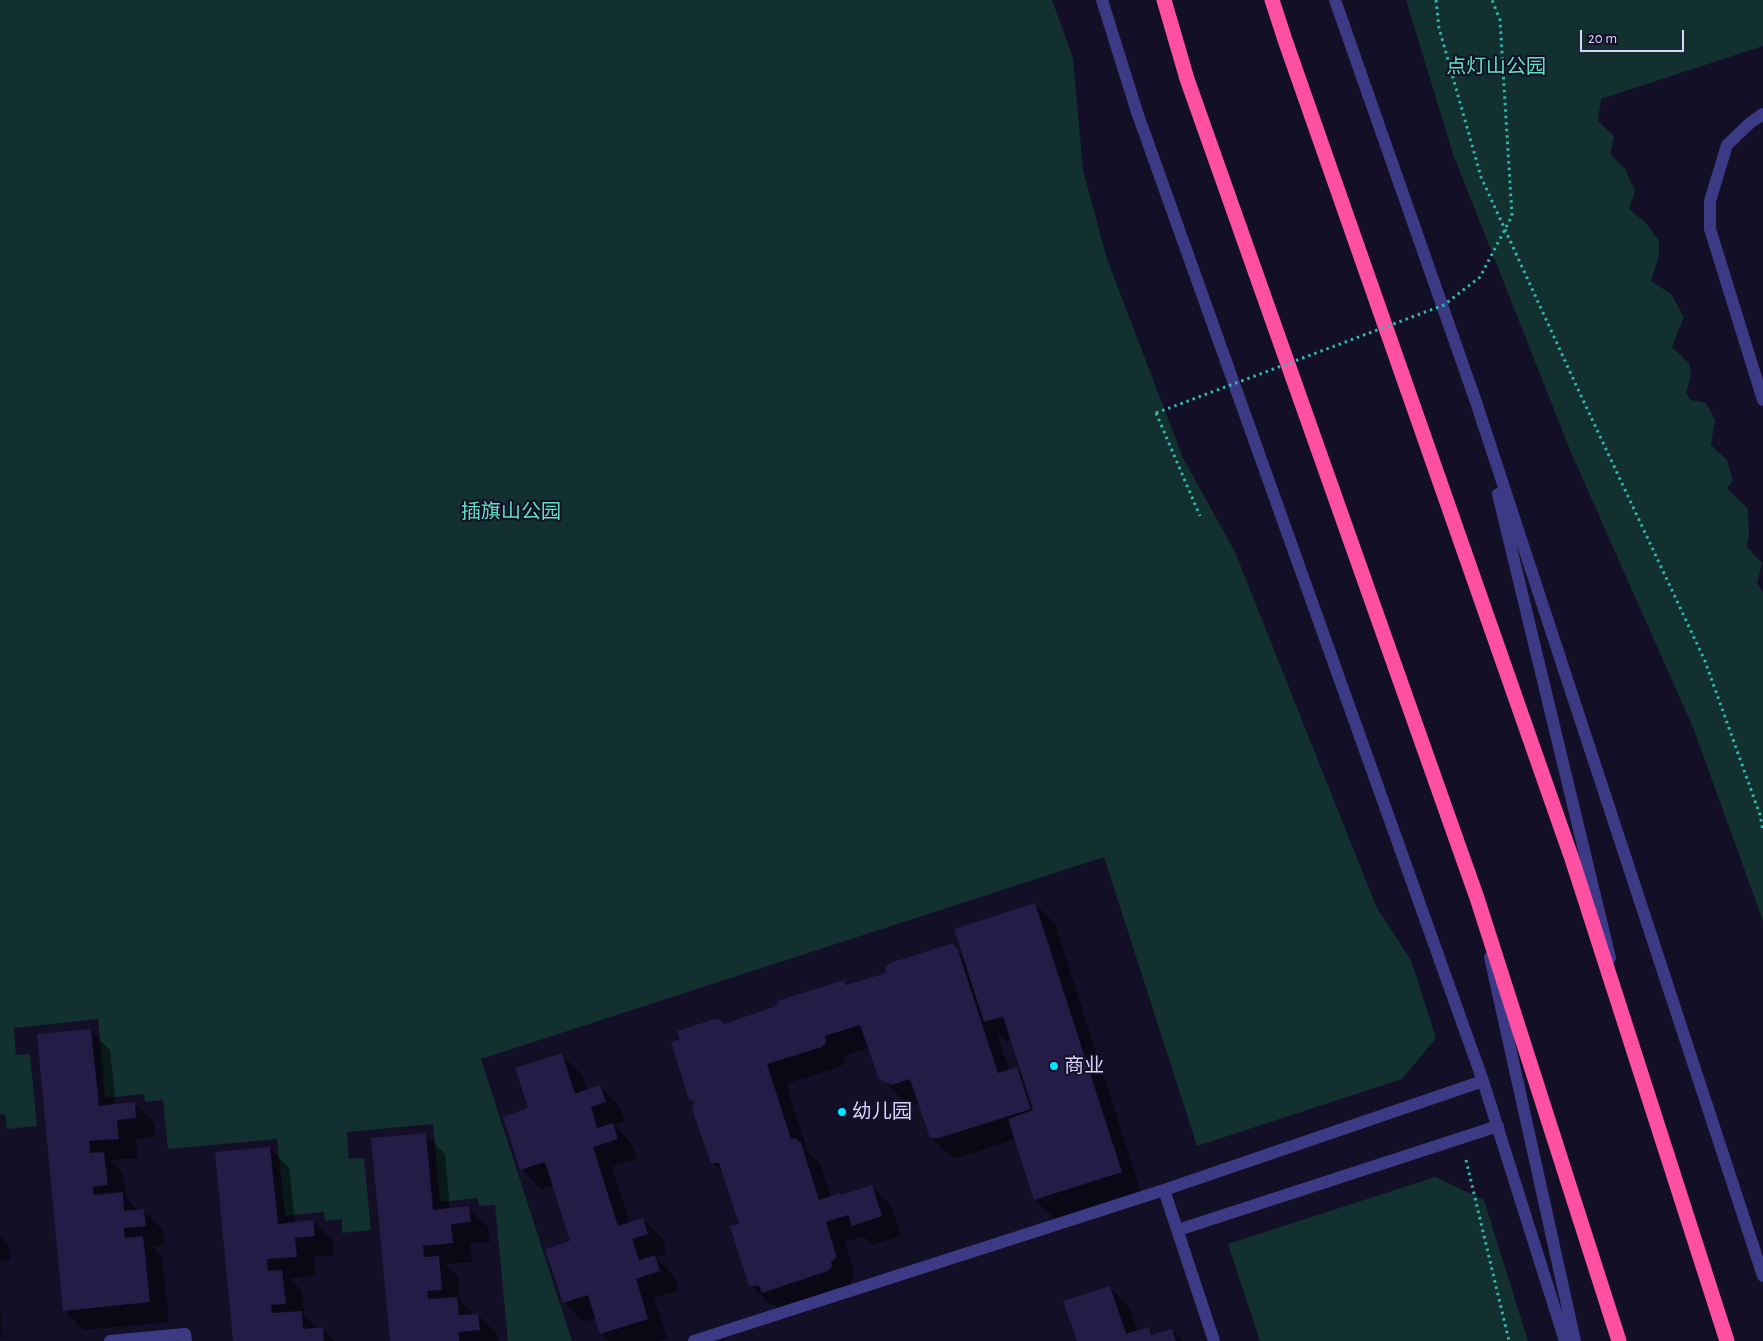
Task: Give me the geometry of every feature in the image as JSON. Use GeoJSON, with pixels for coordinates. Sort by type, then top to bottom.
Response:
{"type":"FeatureCollection","features":[{"type":"Feature","properties":{"kind":"highway"},"geometry":{"type":"LineString","coordinates":[[1164,0],[1187,80],[1477,898],[1619,1341]]}},
{"type":"Feature","properties":{"kind":"highway"},"geometry":{"type":"LineString","coordinates":[[1272,0],[1291,59],[1572,859],[1727,1341]]}},
{"type":"Feature","properties":{"kind":"street"},"geometry":{"type":"LineString","coordinates":[[1102,0],[1137,112],[1483,1081],[1565,1341]]}},
{"type":"Feature","properties":{"kind":"street"},"geometry":{"type":"LineString","coordinates":[[1335,0],[1476,402],[1763,1276]]}},
{"type":"Feature","properties":{"kind":"street"},"geometry":{"type":"LineString","coordinates":[[1763,114],[1750,123],[1727,145],[1710,201],[1710,229],[1763,400]]}},
{"type":"Feature","properties":{"kind":"street"},"geometry":{"type":"LineString","coordinates":[[1476,402],[1629,1036]]}},
{"type":"Feature","properties":{"kind":"street"},"geometry":{"type":"LineString","coordinates":[[1477,898],[1574,1341]]}},
{"type":"Feature","properties":{"kind":"street"},"geometry":{"type":"LineString","coordinates":[[694,1341],[1164,1190],[1483,1081]]}},
{"type":"Feature","properties":{"kind":"street"},"geometry":{"type":"LineString","coordinates":[[1178,1230],[1498,1126]]}},
{"type":"Feature","properties":{"kind":"street"},"geometry":{"type":"LineString","coordinates":[[1164,1190],[1214,1341]]}},
{"type":"Feature","properties":{"kind":"street"},"geometry":{"type":"LineString","coordinates":[[110,1341],[185,1334],[186,1341]]}},
{"type":"Feature","properties":{"kind":"path"},"geometry":{"type":"LineString","coordinates":[[1436,0],[1439,28],[1481,177],[1705,661],[1760,815],[1763,831]]}},
{"type":"Feature","properties":{"kind":"path"},"geometry":{"type":"LineString","coordinates":[[1200,516],[1156,413],[1444,305],[1480,277],[1512,216],[1500,20],[1492,0]]}},
{"type":"Feature","properties":{"kind":"path"},"geometry":{"type":"LineString","coordinates":[[1461,1138],[1509,1341]]}},
{"type":"Feature","properties":{"kind":"green space","name":"插旗山公园"},"geometry":{"type":"Polygon","coordinates":[[[0,0],[1052,0],[1073,58],[1083,170],[1107,259],[1183,458],[1235,552],[1377,908],[1411,960],[1436,1038],[1402,1079],[1197,1146],[1104,857],[481,1059],[572,1341],[508,1341],[495,1205],[479,1206],[478,1198],[440,1202],[433,1124],[347,1132],[349,1159],[364,1158],[371,1230],[342,1233],[342,1219],[325,1221],[324,1212],[285,1216],[277,1139],[168,1149],[163,1100],[145,1102],[144,1094],[105,1098],[98,1019],[14,1028],[16,1055],[30,1054],[37,1126],[7,1129],[5,1114],[0,1115],[0,0]]]}},
{"type":"Feature","properties":{"kind":"green space","name":"点灯山公园"},"geometry":{"type":"Polygon","coordinates":[[[1406,0],[1763,0],[1763,46],[1601,99],[1598,121],[1614,136],[1610,154],[1625,169],[1635,191],[1629,209],[1646,223],[1659,241],[1659,256],[1651,281],[1671,294],[1684,317],[1672,347],[1689,363],[1691,375],[1686,393],[1691,400],[1706,403],[1715,420],[1711,445],[1727,460],[1733,481],[1727,488],[1748,509],[1749,535],[1747,547],[1762,563],[1757,584],[1763,592],[1763,921],[1694,730],[1570,450],[1453,154],[1406,0]]]}},
{"type":"Feature","properties":{"kind":"green space"},"geometry":{"type":"Polygon","coordinates":[[[1435,1177],[1484,1200],[1528,1341],[1260,1341],[1228,1244],[1435,1177]]]}},
{"type":"Feature","properties":{"kind":"building","name":"商业"},"geometry":{"type":"Polygon","coordinates":[[[1035,903],[1122,1172],[1034,1200],[1008,1119],[1033,1110],[1003,1016],[984,1022],[954,929],[1035,903]]]}},
{"type":"Feature","properties":{"kind":"building"},"geometry":{"type":"Polygon","coordinates":[[[953,944],[958,950],[998,1073],[1017,1067],[1031,1109],[939,1138],[930,1138],[910,1079],[892,1085],[878,1077],[860,1025],[825,1036],[826,1042],[822,1047],[767,1064],[791,1139],[795,1138],[801,1143],[819,1200],[872,1185],[882,1216],[852,1226],[848,1215],[826,1222],[836,1255],[836,1258],[831,1262],[832,1266],[830,1269],[762,1293],[759,1286],[750,1286],[748,1283],[730,1226],[739,1224],[719,1163],[712,1163],[710,1161],[692,1109],[695,1102],[689,1100],[671,1042],[680,1039],[677,1031],[715,1019],[719,1019],[724,1024],[777,1006],[776,1004],[780,1000],[844,980],[846,985],[886,973],[885,968],[890,963],[953,944]]]}},
{"type":"Feature","properties":{"kind":"building"},"geometry":{"type":"Polygon","coordinates":[[[91,1029],[99,1106],[135,1102],[136,1118],[117,1120],[119,1139],[89,1141],[90,1153],[104,1152],[108,1185],[93,1187],[94,1195],[123,1192],[124,1211],[144,1209],[146,1226],[124,1228],[125,1238],[143,1236],[150,1302],[63,1311],[37,1034],[91,1029]]]}},
{"type":"Feature","properties":{"kind":"building"},"geometry":{"type":"Polygon","coordinates":[[[562,1053],[575,1094],[600,1085],[606,1102],[591,1107],[597,1128],[613,1123],[618,1139],[593,1147],[618,1226],[643,1218],[648,1234],[632,1239],[639,1260],[655,1255],[660,1271],[636,1279],[648,1319],[600,1334],[588,1295],[563,1303],[545,1249],[570,1241],[545,1162],[520,1170],[503,1117],[528,1108],[515,1068],[562,1053]]]}},
{"type":"Feature","properties":{"kind":"building"},"geometry":{"type":"Polygon","coordinates":[[[426,1133],[433,1210],[469,1206],[471,1222],[451,1224],[453,1243],[423,1246],[424,1257],[439,1256],[442,1290],[427,1291],[428,1299],[457,1297],[459,1315],[478,1314],[480,1330],[459,1332],[459,1341],[390,1341],[371,1138],[426,1133]]]}},
{"type":"Feature","properties":{"kind":"building"},"geometry":{"type":"Polygon","coordinates":[[[270,1147],[278,1224],[313,1220],[315,1236],[295,1238],[297,1257],[267,1259],[268,1271],[282,1270],[286,1304],[271,1305],[272,1313],[302,1311],[303,1329],[323,1327],[324,1341],[233,1341],[215,1152],[270,1147]]]}},
{"type":"Feature","properties":{"kind":"building"},"geometry":{"type":"Polygon","coordinates":[[[1110,1286],[1126,1334],[1149,1327],[1151,1335],[1172,1329],[1176,1341],[1077,1341],[1063,1301],[1110,1286]]]}},
{"type":"Feature","properties":{"kind":"place","name":"商业"},"geometry":{"type":"Point","coordinates":[1054,1066]}},
{"type":"Feature","properties":{"kind":"place","name":"幼儿园"},"geometry":{"type":"Point","coordinates":[842,1112]}}]}
